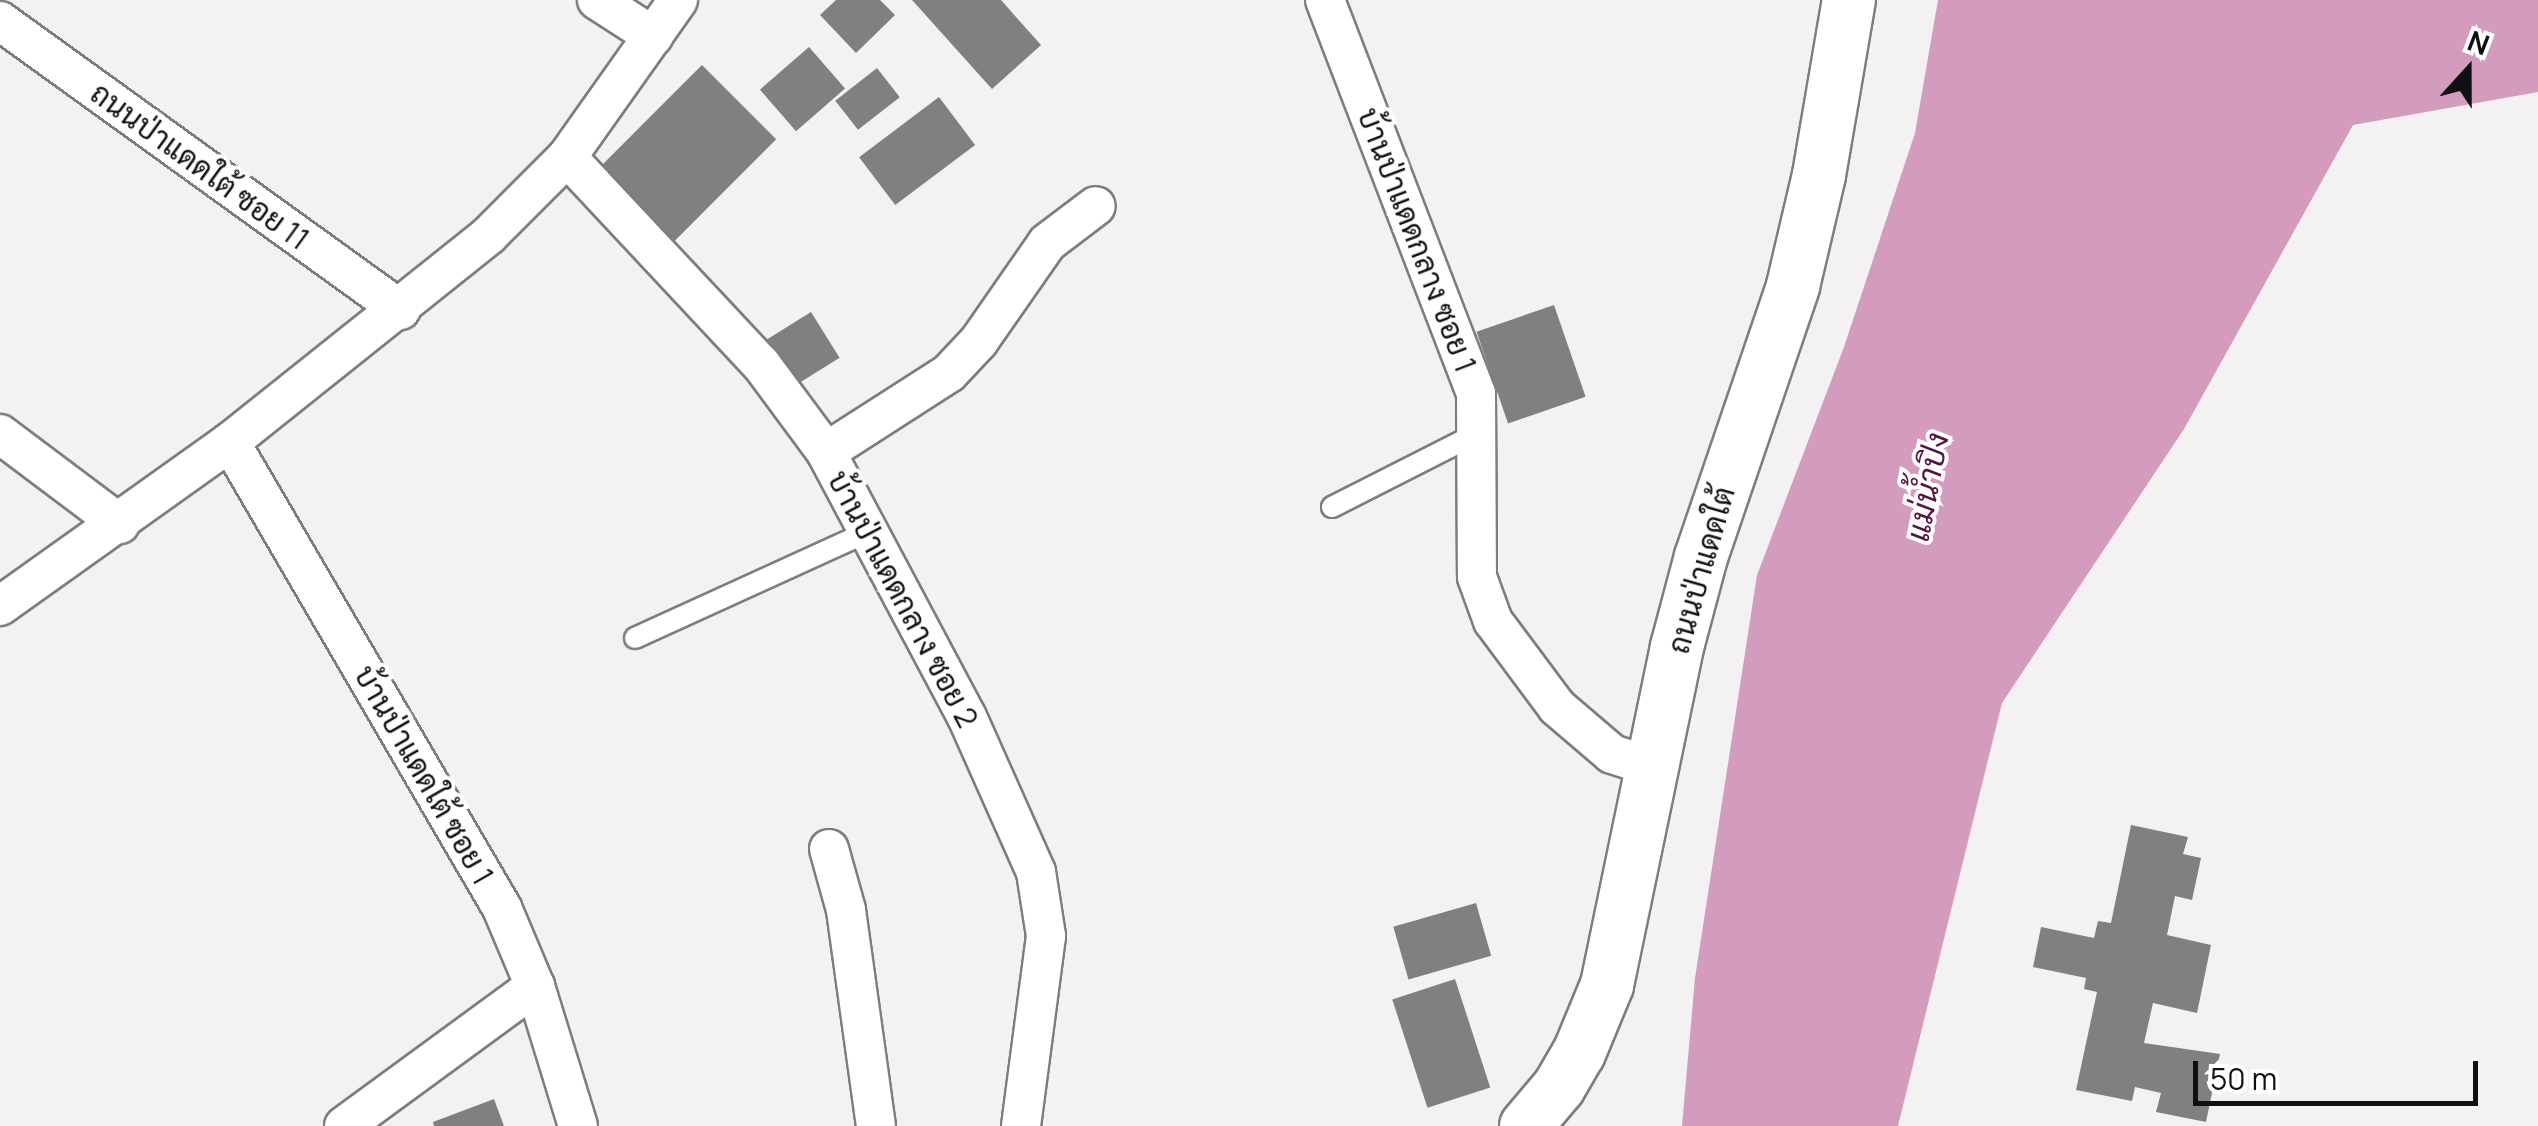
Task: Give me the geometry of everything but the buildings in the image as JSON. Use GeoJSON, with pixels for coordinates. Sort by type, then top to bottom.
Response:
{"type":"FeatureCollection","features":[{"type":"Feature","properties":{"kind":"street"},"geometry":{"type":"LineString","coordinates":[[597,0],[652,36]]}},
{"type":"Feature","properties":{"kind":"street"},"geometry":{"type":"LineString","coordinates":[[0,606],[230,442],[400,310],[489,235],[566,157],[678,0]]}},
{"type":"Feature","properties":{"kind":"street","name":"บ้านป่าแดดกลาง ซอย 1"},"geometry":{"type":"LineString","coordinates":[[1326,0],[1476,392],[1478,577],[1492,621],[1557,706],[1612,754],[1652,767]]}},
{"type":"Feature","properties":{"kind":"street","name":"ถนนป่าแดดใต้"},"geometry":{"type":"LineString","coordinates":[[1526,1126],[1559,1087],[1579,1053],[1607,984],[1701,557],[1793,286],[1819,175],[1849,0]]}},
{"type":"Feature","properties":{"kind":"street","name":"ถนนป่าแดดใต้ ซอย 11"},"geometry":{"type":"LineString","coordinates":[[0,21],[400,310]]}},
{"type":"Feature","properties":{"kind":"street","name":"บ้านป่าแดดกลาง ซอย 2"},"geometry":{"type":"LineString","coordinates":[[566,157],[761,364],[826,452],[967,717],[1036,872],[1046,936],[1021,1126]]}},
{"type":"Feature","properties":{"kind":"street"},"geometry":{"type":"LineString","coordinates":[[826,452],[949,373],[980,342],[1048,243],[1096,206]]}},
{"type":"Feature","properties":{"kind":"street"},"geometry":{"type":"LineString","coordinates":[[0,434],[120,524]]}},
{"type":"Feature","properties":{"kind":"street","name":"บ้านป่าแดดใต้ ซอย 1"},"geometry":{"type":"LineString","coordinates":[[230,442],[502,908],[535,986],[578,1126]]}},
{"type":"Feature","properties":{"kind":"street"},"geometry":{"type":"LineString","coordinates":[[829,850],[846,910],[876,1126]]}},
{"type":"Feature","properties":{"kind":"street"},"geometry":{"type":"LineString","coordinates":[[344,1126],[535,986]]}},
{"type":"Feature","properties":{"kind":"lane"},"geometry":{"type":"LineString","coordinates":[[1332,507],[1476,434]]}},
{"type":"Feature","properties":{"kind":"lane"},"geometry":{"type":"LineString","coordinates":[[634,638],[868,532]]}},
{"type":"Feature","properties":{"kind":"water","name":"แม่น้ำปิง"},"geometry":{"type":"Polygon","coordinates":[[[1938,0],[2538,0],[2538,92],[2353,125],[2184,429],[2002,703],[1898,1126],[1682,1126],[1695,978],[1757,575],[1844,347],[1915,133],[1938,0]]]}}]}
